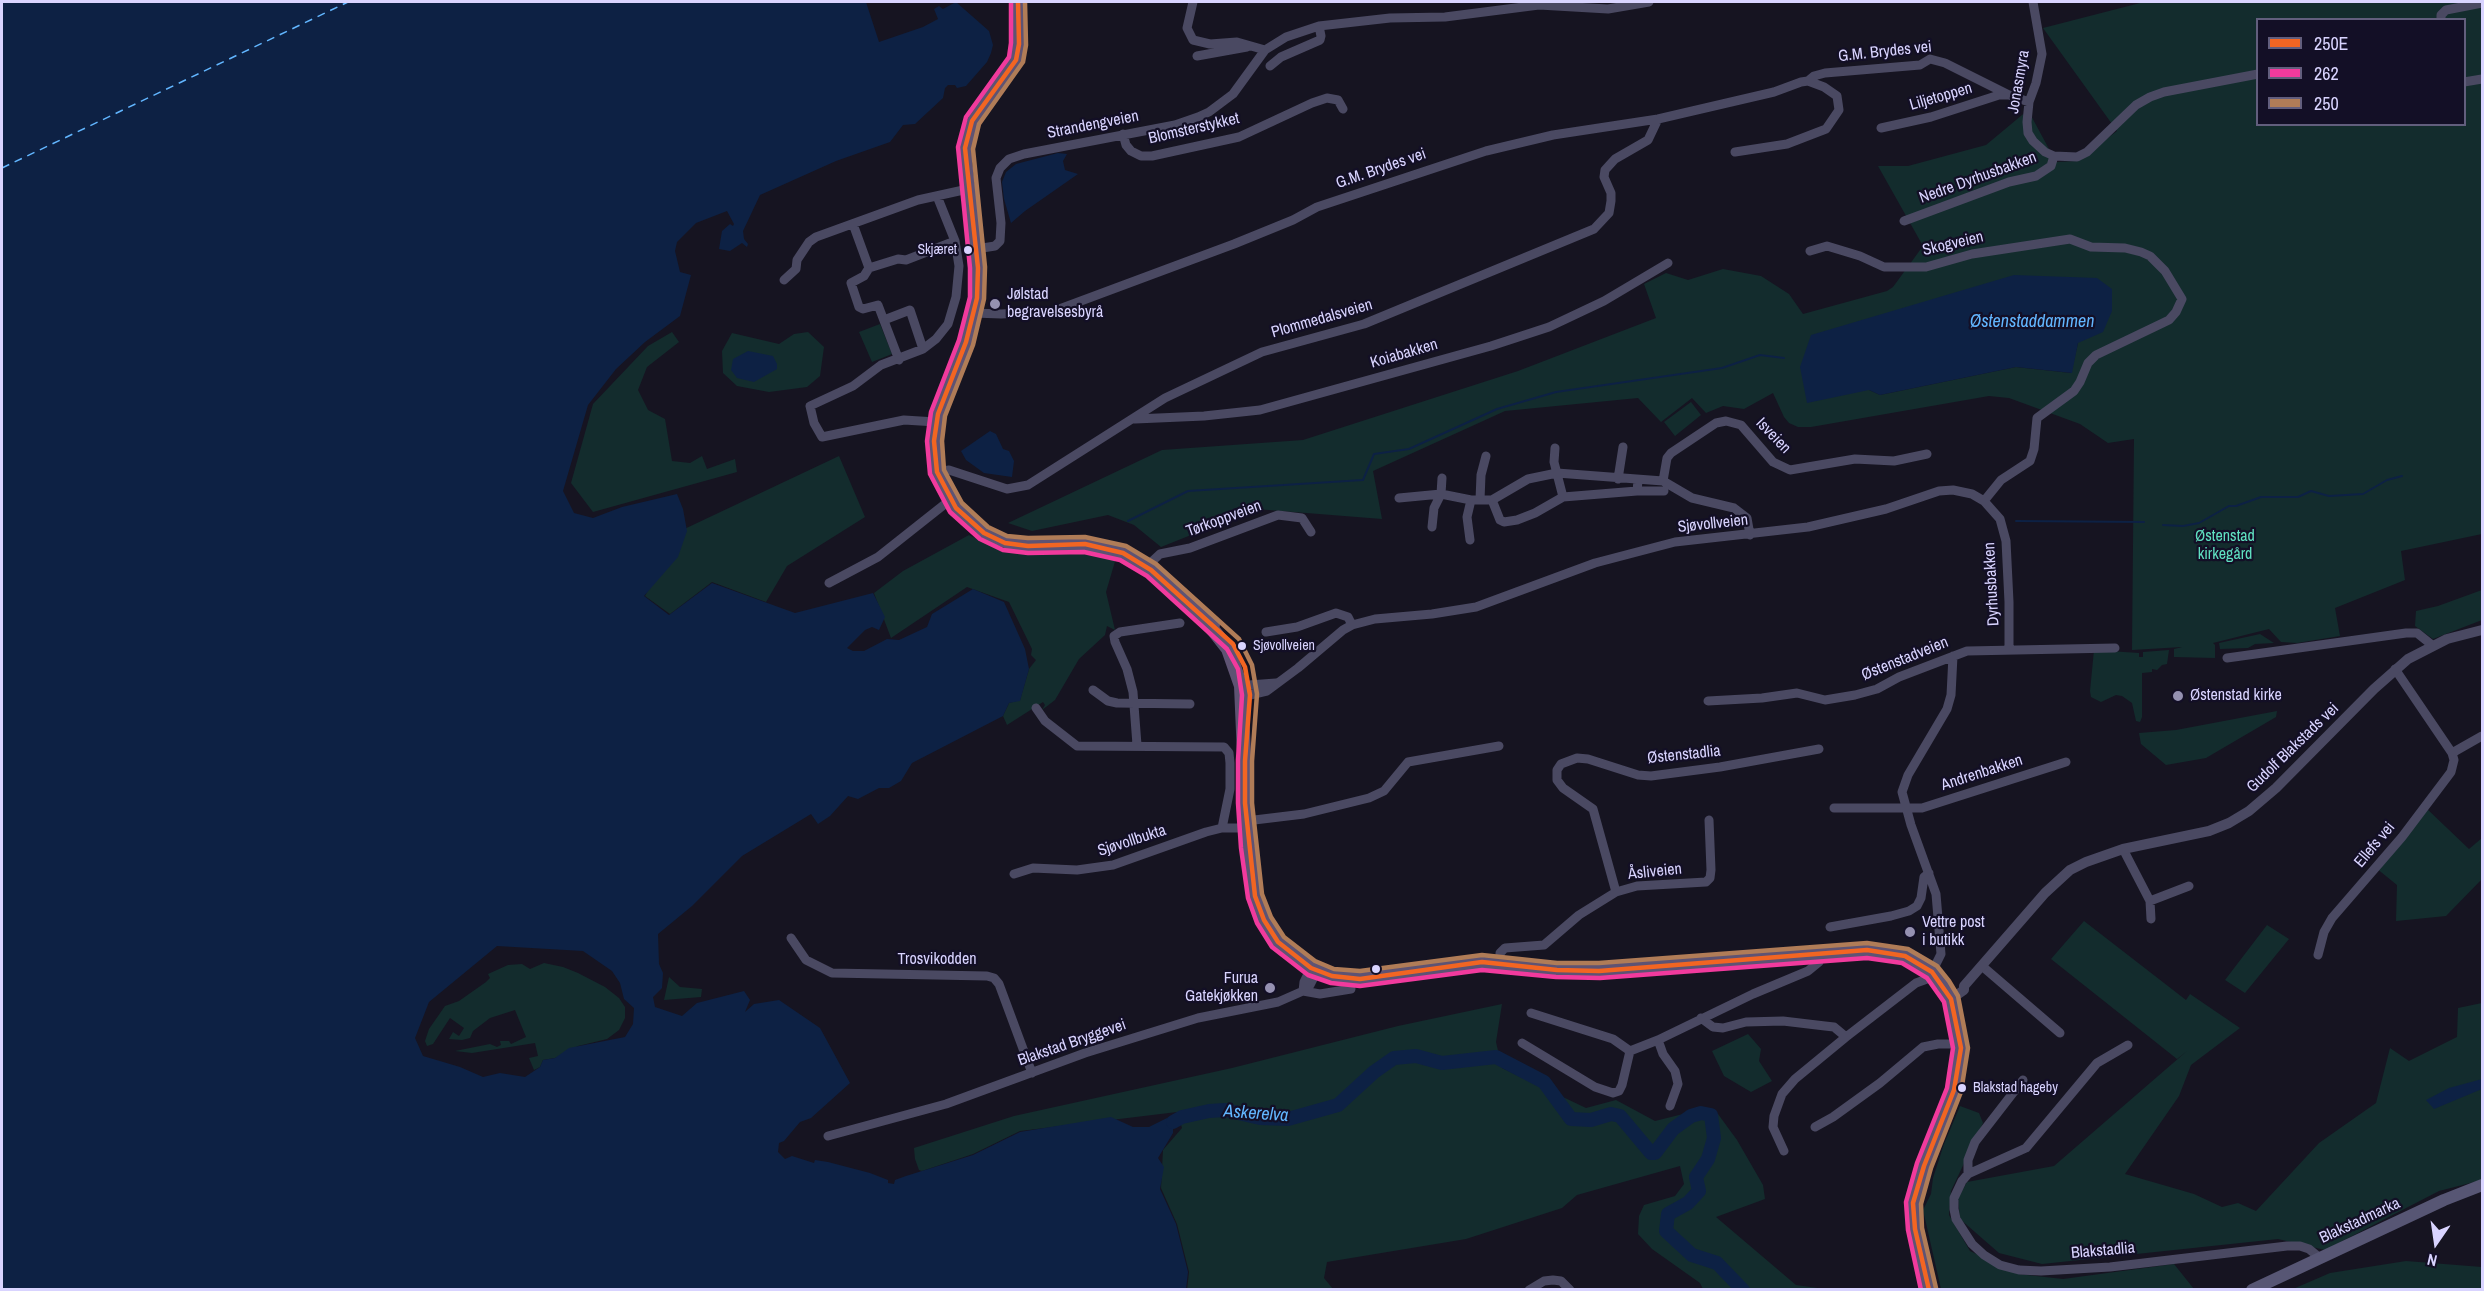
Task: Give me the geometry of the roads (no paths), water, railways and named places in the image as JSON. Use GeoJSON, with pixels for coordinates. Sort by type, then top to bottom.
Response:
{"type":"FeatureCollection","features":[{"type":"Feature","properties":{"kind":"main road"},"geometry":{"type":"LineString","coordinates":[[1018,2],[1019,44],[1016,60],[978,112],[967,136],[965,160],[978,282],[975,313],[936,422],[934,441],[938,472],[950,500],[972,525],[999,541],[1028,546],[1085,544],[1123,553],[1146,567],[1206,621],[1230,653],[1247,690],[1246,824],[1252,881],[1261,914],[1278,942],[1314,969],[1342,978],[1360,979],[1462,963],[1500,962],[1557,970],[1599,971],[1867,950],[1895,953],[1916,960],[1949,996],[1955,1012],[1961,1048],[1951,1097],[1923,1166],[1913,1203],[1915,1229],[1929,1290]]}},
{"type":"Feature","properties":{"kind":"main road","name":"Blakstadmarka"},"geometry":{"type":"LineString","coordinates":[[2252,1290],[2444,1200],[2482,1185]]}},
{"type":"Feature","properties":{"kind":"street"},"geometry":{"type":"LineString","coordinates":[[1193,2],[1187,28],[1193,40],[1210,44],[1237,42],[1265,50]]}},
{"type":"Feature","properties":{"kind":"street"},"geometry":{"type":"LineString","coordinates":[[1467,2],[1473,12]]}},
{"type":"Feature","properties":{"kind":"street","name":"Strandengveien"},"geometry":{"type":"LineString","coordinates":[[976,249],[995,246],[1000,241],[1001,223],[996,178],[1000,168],[1010,159],[1024,154],[1175,125],[1209,112],[1233,94],[1265,50],[1280,39],[1319,26],[1390,18],[1446,17],[1555,4],[1594,10],[1648,2]]}},
{"type":"Feature","properties":{"kind":"street","name":"Jonasmyra"},"geometry":{"type":"LineString","coordinates":[[2033,2],[2042,54],[2029,102],[2028,133],[2038,147],[2054,156]]}},
{"type":"Feature","properties":{"kind":"street"},"geometry":{"type":"LineString","coordinates":[[2441,18],[2446,10],[2482,3]]}},
{"type":"Feature","properties":{"kind":"street"},"geometry":{"type":"LineString","coordinates":[[1270,66],[1281,57],[1320,40],[1319,26]]}},
{"type":"Feature","properties":{"kind":"street"},"geometry":{"type":"LineString","coordinates":[[1197,56],[1249,46]]}},
{"type":"Feature","properties":{"kind":"street","name":"G.M. Brydes vei"},"geometry":{"type":"LineString","coordinates":[[975,313],[1050,312],[1254,236],[1317,207],[1443,164],[1553,135],[1658,119],[1765,95],[1825,73],[1920,65],[1930,59],[1945,63],[2009,95],[2029,102]]}},
{"type":"Feature","properties":{"kind":"street"},"geometry":{"type":"LineString","coordinates":[[2054,156],[2077,157],[2087,152],[2136,105],[2150,97],[2164,92],[2256,74]]}},
{"type":"Feature","properties":{"kind":"street"},"geometry":{"type":"LineString","coordinates":[[2466,82],[2482,79]]}},
{"type":"Feature","properties":{"kind":"street"},"geometry":{"type":"LineString","coordinates":[[1736,152],[1787,144],[1829,127],[1839,110],[1837,96],[1824,87],[1808,81]]}},
{"type":"Feature","properties":{"kind":"street","name":"Liljetoppen"},"geometry":{"type":"LineString","coordinates":[[1881,128],[1930,117],[1999,95],[2009,95]]}},
{"type":"Feature","properties":{"kind":"street","name":"Blomsterstykket"},"geometry":{"type":"LineString","coordinates":[[1123,134],[1126,145],[1131,151],[1141,156],[1152,156],[1239,137],[1327,98],[1338,100],[1343,109]]}},
{"type":"Feature","properties":{"kind":"street","name":"Plommedalsveien"},"geometry":{"type":"LineString","coordinates":[[938,472],[949,470],[1002,489],[1018,488],[1046,474],[1165,398],[1262,352],[1364,324],[1594,229],[1609,213],[1611,193],[1604,177],[1605,170],[1615,159],[1648,140],[1658,119]]}},
{"type":"Feature","properties":{"kind":"street","name":"Nedre Dyrhusbakken"},"geometry":{"type":"LineString","coordinates":[[1904,220],[2009,182],[2036,176],[2051,166],[2054,156]]}},
{"type":"Feature","properties":{"kind":"street"},"geometry":{"type":"LineString","coordinates":[[784,280],[796,269],[798,260],[811,240],[918,200],[968,189]]}},
{"type":"Feature","properties":{"kind":"street"},"geometry":{"type":"LineString","coordinates":[[936,422],[904,420],[822,437],[814,423],[810,406],[853,386],[881,365],[923,349],[943,331],[953,312],[959,276],[955,241],[937,196]]}},
{"type":"Feature","properties":{"kind":"street"},"geometry":{"type":"LineString","coordinates":[[853,225],[869,268]]}},
{"type":"Feature","properties":{"kind":"street","name":"Skogveien"},"geometry":{"type":"LineString","coordinates":[[1810,251],[1827,246],[1860,256],[1884,267],[1926,267],[1972,254],[2070,239],[2091,247],[2126,248],[2150,256],[2165,271],[2182,299],[2176,312],[2169,320],[2096,355],[2088,363],[2074,391],[2037,418],[2034,449],[2030,461],[2001,480],[1984,501]]}},
{"type":"Feature","properties":{"kind":"street"},"geometry":{"type":"LineString","coordinates":[[899,360],[878,305],[863,309],[860,307],[851,283],[864,276],[869,268],[898,259],[906,260],[955,241]]}},
{"type":"Feature","properties":{"kind":"street","name":"Koiabakken"},"geometry":{"type":"LineString","coordinates":[[1132,419],[1204,416],[1260,410],[1491,346],[1549,327],[1604,301],[1668,263]]}},
{"type":"Feature","properties":{"kind":"street"},"geometry":{"type":"LineString","coordinates":[[884,321],[910,310],[923,349]]}},
{"type":"Feature","properties":{"kind":"street","name":"Isveien"},"geometry":{"type":"LineString","coordinates":[[1664,486],[1667,458],[1671,453],[1716,423],[1726,421],[1741,425],[1773,462],[1790,470],[1855,459],[1894,461],[1927,454]]}},
{"type":"Feature","properties":{"kind":"street"},"geometry":{"type":"LineString","coordinates":[[1607,493],[1623,447]]}},
{"type":"Feature","properties":{"kind":"street"},"geometry":{"type":"LineString","coordinates":[[1555,448],[1554,462],[1563,497]]}},
{"type":"Feature","properties":{"kind":"street"},"geometry":{"type":"LineString","coordinates":[[1470,540],[1467,517],[1476,500],[1486,456]]}},
{"type":"Feature","properties":{"kind":"street"},"geometry":{"type":"LineString","coordinates":[[1399,498],[1441,495],[1492,500],[1528,479],[1557,473],[1584,474],[1664,486],[1692,498],[1734,508],[1747,518],[1750,535]]}},
{"type":"Feature","properties":{"kind":"street"},"geometry":{"type":"LineString","coordinates":[[1432,527],[1434,508],[1441,495],[1442,478]]}},
{"type":"Feature","properties":{"kind":"street"},"geometry":{"type":"LineString","coordinates":[[1637,491],[1638,481]]}},
{"type":"Feature","properties":{"kind":"street"},"geometry":{"type":"LineString","coordinates":[[1492,500],[1500,520],[1504,522],[1535,513],[1563,497],[1637,491],[1664,486]]}},
{"type":"Feature","properties":{"kind":"street","name":"Sjøvollveien"},"geometry":{"type":"LineString","coordinates":[[1247,690],[1261,694],[1298,668],[1342,630],[1352,625],[1375,619],[1476,607],[1623,555],[1706,537],[1750,535],[1808,527],[1886,509],[1940,491],[1965,492],[1984,501],[2000,519]]}},
{"type":"Feature","properties":{"kind":"street"},"geometry":{"type":"LineString","coordinates":[[829,583],[878,557],[950,500]]}},
{"type":"Feature","properties":{"kind":"street","name":"Tørkoppveien"},"geometry":{"type":"LineString","coordinates":[[1146,567],[1160,554],[1190,548],[1278,515],[1302,518],[1311,532]]}},
{"type":"Feature","properties":{"kind":"street","name":"Dyrhusbakken"},"geometry":{"type":"LineString","coordinates":[[2000,519],[2006,541],[2009,648]]}},
{"type":"Feature","properties":{"kind":"street"},"geometry":{"type":"LineString","coordinates":[[1266,632],[1298,627],[1336,613],[1348,617],[1352,625]]}},
{"type":"Feature","properties":{"kind":"street"},"geometry":{"type":"LineString","coordinates":[[1137,745],[1135,704],[1127,669],[1114,636],[1120,632],[1180,623]]}},
{"type":"Feature","properties":{"kind":"street","name":"Gudolf Blakstads vei"},"geometry":{"type":"LineString","coordinates":[[1949,996],[1964,990],[1964,986],[2062,876],[2085,862],[2123,849],[2209,831],[2229,823],[2249,811],[2276,788],[2395,669],[2432,645],[2482,630]]}},
{"type":"Feature","properties":{"kind":"street"},"geometry":{"type":"LineString","coordinates":[[2227,658],[2406,633],[2417,633],[2432,645]]}},
{"type":"Feature","properties":{"kind":"street","name":"Østenstadveien"},"geometry":{"type":"LineString","coordinates":[[1708,701],[1762,698],[1797,693],[1825,700],[1855,695],[1877,689],[1899,677],[1967,651],[2009,648],[2066,650],[2115,648]]}},
{"type":"Feature","properties":{"kind":"street"},"geometry":{"type":"LineString","coordinates":[[1785,1151],[1773,1127],[1774,1116],[1782,1094],[1795,1079],[1846,1036],[1929,975],[1941,954],[1936,894],[1902,792],[1947,709],[1951,695],[1953,657]]}},
{"type":"Feature","properties":{"kind":"street"},"geometry":{"type":"LineString","coordinates":[[2395,669],[2452,753],[2482,736]]}},
{"type":"Feature","properties":{"kind":"street"},"geometry":{"type":"LineString","coordinates":[[1093,690],[1112,702],[1190,704]]}},
{"type":"Feature","properties":{"kind":"street"},"geometry":{"type":"LineString","coordinates":[[1036,708],[1045,721],[1074,745],[1109,747],[1220,745],[1227,750],[1230,763],[1230,789],[1222,828]]}},
{"type":"Feature","properties":{"kind":"street"},"geometry":{"type":"LineString","coordinates":[[1246,824],[1304,814],[1369,798],[1384,791],[1408,762],[1498,746]]}},
{"type":"Feature","properties":{"kind":"street","name":"Østenstadlia"},"geometry":{"type":"LineString","coordinates":[[1616,892],[1593,809],[1563,788],[1557,780],[1557,770],[1562,764],[1577,758],[1588,759],[1638,775],[1651,776],[1720,767],[1819,749]]}},
{"type":"Feature","properties":{"kind":"street","name":"Ellefs vei"},"geometry":{"type":"LineString","coordinates":[[2318,955],[2324,932],[2332,918],[2443,785],[2451,772],[2454,760],[2452,753]]}},
{"type":"Feature","properties":{"kind":"street","name":"Andrenbakken"},"geometry":{"type":"LineString","coordinates":[[1834,808],[1906,809],[1930,806],[2066,762]]}},
{"type":"Feature","properties":{"kind":"street","name":"Åsliveien"},"geometry":{"type":"LineString","coordinates":[[1500,962],[1500,953],[1505,948],[1544,945],[1579,915],[1616,892],[1637,886],[1706,882],[1710,878],[1711,870],[1709,820]]}},
{"type":"Feature","properties":{"kind":"street","name":"Sjøvollbukta"},"geometry":{"type":"LineString","coordinates":[[1014,874],[1033,868],[1077,870],[1113,865],[1188,838],[1246,824]]}},
{"type":"Feature","properties":{"kind":"street"},"geometry":{"type":"LineString","coordinates":[[2123,849],[2150,901],[2151,919]]}},
{"type":"Feature","properties":{"kind":"street"},"geometry":{"type":"LineString","coordinates":[[1830,927],[1909,911],[1917,906],[1921,898],[1924,877],[1929,873]]}},
{"type":"Feature","properties":{"kind":"street"},"geometry":{"type":"LineString","coordinates":[[2150,901],[2189,886]]}},
{"type":"Feature","properties":{"kind":"street","name":"Trosvikodden"},"geometry":{"type":"LineString","coordinates":[[791,938],[806,960],[832,973],[994,978],[999,984],[1032,1073]]}},
{"type":"Feature","properties":{"kind":"street"},"geometry":{"type":"LineString","coordinates":[[1630,1051],[1808,971],[1819,962],[1820,952]]}},
{"type":"Feature","properties":{"kind":"street"},"geometry":{"type":"LineString","coordinates":[[1982,966],[2060,1033]]}},
{"type":"Feature","properties":{"kind":"street"},"geometry":{"type":"LineString","coordinates":[[1303,991],[1310,985],[1314,969]]}},
{"type":"Feature","properties":{"kind":"street"},"geometry":{"type":"LineString","coordinates":[[1303,991],[1320,994],[1351,989]]}},
{"type":"Feature","properties":{"kind":"street","name":"Blakstad Bryggevei"},"geometry":{"type":"LineString","coordinates":[[828,1136],[946,1104],[1085,1053],[1198,1018],[1228,1011],[1265,1007],[1303,991]]}},
{"type":"Feature","properties":{"kind":"street"},"geometry":{"type":"LineString","coordinates":[[1531,1013],[1613,1039],[1630,1051]]}},
{"type":"Feature","properties":{"kind":"street"},"geometry":{"type":"LineString","coordinates":[[1701,1018],[1713,1027],[1723,1028],[1746,1022],[1783,1021],[1834,1028],[1846,1036]]}},
{"type":"Feature","properties":{"kind":"street"},"geometry":{"type":"LineString","coordinates":[[1658,1040],[1663,1054],[1675,1071],[1678,1084],[1671,1106]]}},
{"type":"Feature","properties":{"kind":"street"},"geometry":{"type":"LineString","coordinates":[[1522,1044],[1595,1087],[1613,1093],[1619,1091],[1623,1085],[1630,1051]]}},
{"type":"Feature","properties":{"kind":"street"},"geometry":{"type":"LineString","coordinates":[[1815,1127],[1880,1083],[1923,1047],[1959,1044]]}},
{"type":"Feature","properties":{"kind":"street"},"geometry":{"type":"LineString","coordinates":[[1968,1174],[2026,1148],[2097,1063],[2128,1045]]}},
{"type":"Feature","properties":{"kind":"street","name":"Blakstadlia"},"geometry":{"type":"LineString","coordinates":[[2023,1080],[1975,1142],[1968,1160],[1968,1174],[1962,1180],[1954,1198],[1956,1219],[1963,1233],[1984,1256],[2019,1270],[2041,1272],[2110,1267],[2287,1246],[2309,1249],[2320,1258]]}},
{"type":"Feature","properties":{"kind":"street"},"geometry":{"type":"LineString","coordinates":[[1529,1290],[1544,1281],[1552,1280],[1561,1281],[1570,1290]]}},
{"type":"Feature","properties":{"kind":"water"},"geometry":{"type":"Polygon","coordinates":[[[2,2],[866,2],[879,42],[923,27],[938,19],[934,9],[939,6],[943,9],[956,2],[989,31],[993,45],[987,62],[966,86],[957,88],[955,85],[948,85],[943,98],[915,124],[903,125],[890,142],[836,161],[760,195],[743,231],[747,247],[742,243],[730,251],[719,249],[722,231],[730,224],[733,226],[734,224],[727,211],[696,223],[677,242],[675,251],[680,272],[691,275],[680,316],[645,342],[616,369],[588,405],[563,491],[574,513],[593,518],[622,507],[677,494],[683,509],[687,531],[678,557],[644,596],[669,615],[712,583],[795,613],[873,593],[885,617],[879,630],[872,627],[865,630],[847,648],[853,651],[864,651],[887,639],[899,640],[927,627],[932,614],[973,589],[1004,602],[1025,649],[1029,669],[1020,701],[1009,703],[1003,716],[912,763],[901,781],[889,788],[879,788],[858,799],[848,796],[830,816],[818,824],[811,814],[742,856],[692,906],[658,934],[659,964],[663,973],[662,988],[653,997],[655,1007],[682,1016],[697,1003],[744,991],[750,1000],[745,1012],[754,1004],[779,1000],[820,1028],[850,1083],[811,1118],[800,1122],[784,1141],[779,1143],[778,1152],[785,1159],[792,1156],[814,1163],[815,1160],[828,1162],[870,1173],[894,1184],[895,1180],[973,1155],[1020,1132],[1111,1117],[1133,1127],[1149,1127],[1167,1118],[1173,1122],[1173,1133],[1158,1158],[1164,1167],[1160,1189],[1176,1224],[1188,1272],[1186,1289],[2,1289],[2,2]],[[497,946],[429,1002],[415,1038],[423,1056],[460,1067],[483,1077],[500,1073],[525,1077],[540,1067],[543,1060],[555,1058],[569,1048],[625,1037],[633,1024],[634,1008],[624,999],[620,983],[612,971],[583,951],[497,946]]]}},
{"type":"Feature","properties":{"kind":"water"},"geometry":{"type":"Polygon","coordinates":[[[1058,153],[1067,154],[1063,161],[1065,170],[1078,174],[1011,223],[1002,182],[1006,172],[1016,164],[1058,153]]]}},
{"type":"Feature","properties":{"kind":"water","name":"Østenstaddammen"},"geometry":{"type":"Polygon","coordinates":[[[2014,275],[2097,278],[2112,289],[2112,311],[2103,332],[2078,343],[2072,373],[2016,367],[1880,395],[1869,390],[1807,403],[1800,367],[1811,335],[2014,275]]]}},
{"type":"Feature","properties":{"kind":"water"},"geometry":{"type":"Polygon","coordinates":[[[748,351],[773,356],[777,369],[754,382],[737,378],[731,370],[733,359],[748,351]]]}},
{"type":"Feature","properties":{"kind":"water"},"geometry":{"type":"Polygon","coordinates":[[[990,431],[996,434],[1003,449],[1009,451],[1014,461],[1012,477],[984,473],[966,460],[961,451],[990,431]]]}},
{"type":"Feature","properties":{"kind":"water"},"geometry":{"type":"Polygon","coordinates":[[[2482,1079],[2482,1089],[2434,1109],[2426,1100],[2449,1088],[2482,1079]]]}},
{"type":"Feature","properties":{"kind":"waterway"},"geometry":{"type":"LineString","coordinates":[[1128,521],[1188,491],[1363,480],[1374,454],[1409,449],[1497,409],[1556,392],[1722,368],[1760,355],[1784,358]]}},
{"type":"Feature","properties":{"kind":"waterway"},"geometry":{"type":"LineString","coordinates":[[2163,525],[2183,526],[2199,523],[2229,506],[2236,506],[2261,497],[2298,497],[2311,491],[2329,496],[2363,494],[2387,480],[2402,476]]}},
{"type":"Feature","properties":{"kind":"waterway"},"geometry":{"type":"LineString","coordinates":[[2016,521],[2144,522]]}},
{"type":"Feature","properties":{"kind":"waterway","name":"Askerelva"},"geometry":{"type":"LineString","coordinates":[[1173,1122],[1182,1117],[1225,1110],[1260,1118],[1288,1119],[1338,1105],[1374,1072],[1394,1058],[1416,1056],[1442,1063],[1496,1057],[1544,1082],[1571,1119],[1591,1120],[1611,1114],[1620,1116],[1651,1153],[1655,1153],[1673,1129],[1691,1116],[1701,1113],[1711,1115],[1714,1138],[1708,1159],[1696,1177],[1699,1191],[1688,1203],[1668,1214],[1666,1231],[1692,1255],[1717,1263],[1743,1290]]}},
{"type":"Feature","properties":{"kind":"place","name":"Skjæret"},"geometry":{"type":"Point","coordinates":[968,250]}},
{"type":"Feature","properties":{"kind":"place","name":"Jølstad begravelsesbyrå"},"geometry":{"type":"Point","coordinates":[995,304]}},
{"type":"Feature","properties":{"kind":"place","name":"Sjøvollveien"},"geometry":{"type":"Point","coordinates":[1242,646]}},
{"type":"Feature","properties":{"kind":"place","name":"Østenstad kirke"},"geometry":{"type":"Point","coordinates":[2178,696]}},
{"type":"Feature","properties":{"kind":"place","name":"Vettre post i butikk"},"geometry":{"type":"Point","coordinates":[1910,932]}},
{"type":"Feature","properties":{"kind":"place","name":"Furua Gatekjøkken"},"geometry":{"type":"Point","coordinates":[1270,988]}},
{"type":"Feature","properties":{"kind":"place","name":"Blakstad hageby"},"geometry":{"type":"Point","coordinates":[1962,1088]}},
{"type":"Feature","properties":{"kind":"park label","name":"Østenstad kirkegård"},"geometry":{"type":"Point","coordinates":[2225,546]}}]}
